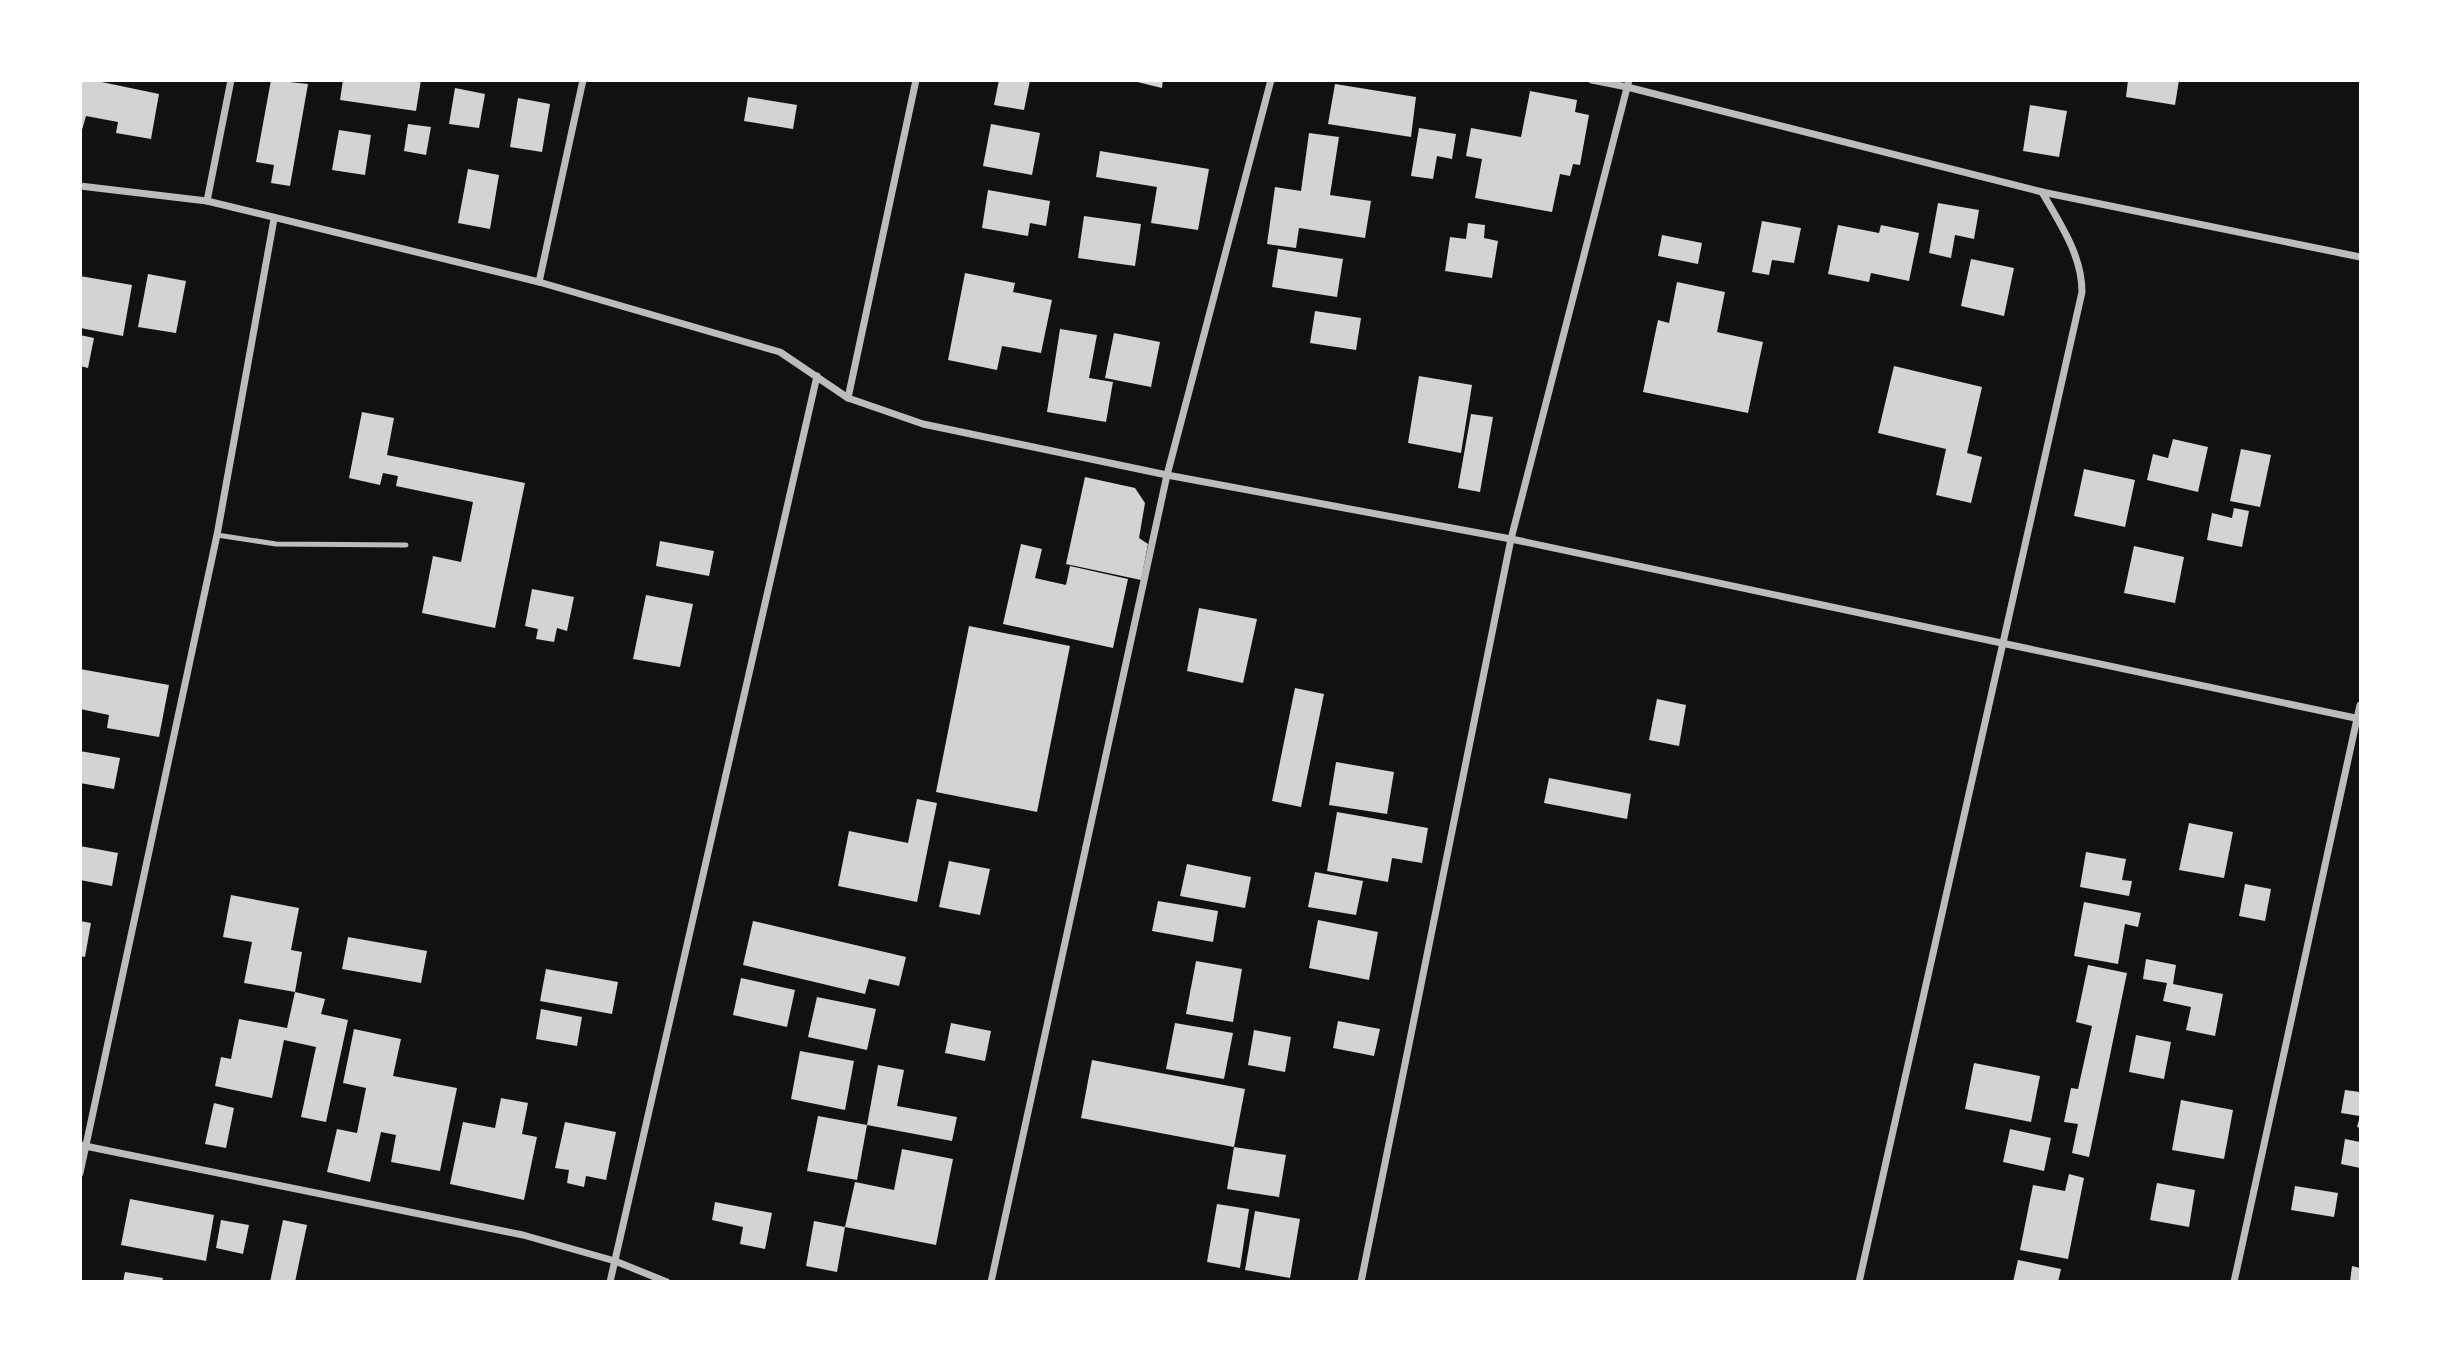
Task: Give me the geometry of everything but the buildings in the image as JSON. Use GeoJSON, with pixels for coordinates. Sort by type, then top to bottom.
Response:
{"type":"FeatureCollection","features":[{"type":"Feature","properties":{"kind":"street"},"geometry":{"type":"LineString","coordinates":[[207,201],[231,80]]}},
{"type":"Feature","properties":{"kind":"street"},"geometry":{"type":"LineString","coordinates":[[539,282],[583,80]]}},
{"type":"Feature","properties":{"kind":"street"},"geometry":{"type":"LineString","coordinates":[[848,398],[916,80]]}},
{"type":"Feature","properties":{"kind":"street"},"geometry":{"type":"LineString","coordinates":[[991,1282],[1167,475],[1271,80]]}},
{"type":"Feature","properties":{"kind":"street"},"geometry":{"type":"LineString","coordinates":[[1592,80],[1628,84],[2042,192],[2361,257]]}},
{"type":"Feature","properties":{"kind":"street"},"geometry":{"type":"LineString","coordinates":[[1361,1282],[1511,539],[1628,84]]}},
{"type":"Feature","properties":{"kind":"street"},"geometry":{"type":"LineString","coordinates":[[80,186],[207,201],[539,282],[780,352],[848,398],[923,424],[1167,475],[1511,539],[2359,718]]}},
{"type":"Feature","properties":{"kind":"street"},"geometry":{"type":"LineString","coordinates":[[1859,1282],[2082,292],[2078,262],[2042,192]]}},
{"type":"Feature","properties":{"kind":"street"},"geometry":{"type":"LineString","coordinates":[[80,1173],[83,1146],[217,535],[274,219]]}},
{"type":"Feature","properties":{"kind":"street"},"geometry":{"type":"LineString","coordinates":[[610,1282],[817,376]]}},
{"type":"Feature","properties":{"kind":"street"},"geometry":{"type":"LineString","coordinates":[[2234,1282],[2361,705]]}},
{"type":"Feature","properties":{"kind":"street"},"geometry":{"type":"LineString","coordinates":[[83,1146],[523,1235],[615,1261],[667,1282]]}},
{"type":"Feature","properties":{"kind":"lane"},"geometry":{"type":"LineString","coordinates":[[217,535],[275,544],[406,545]]}}]}
